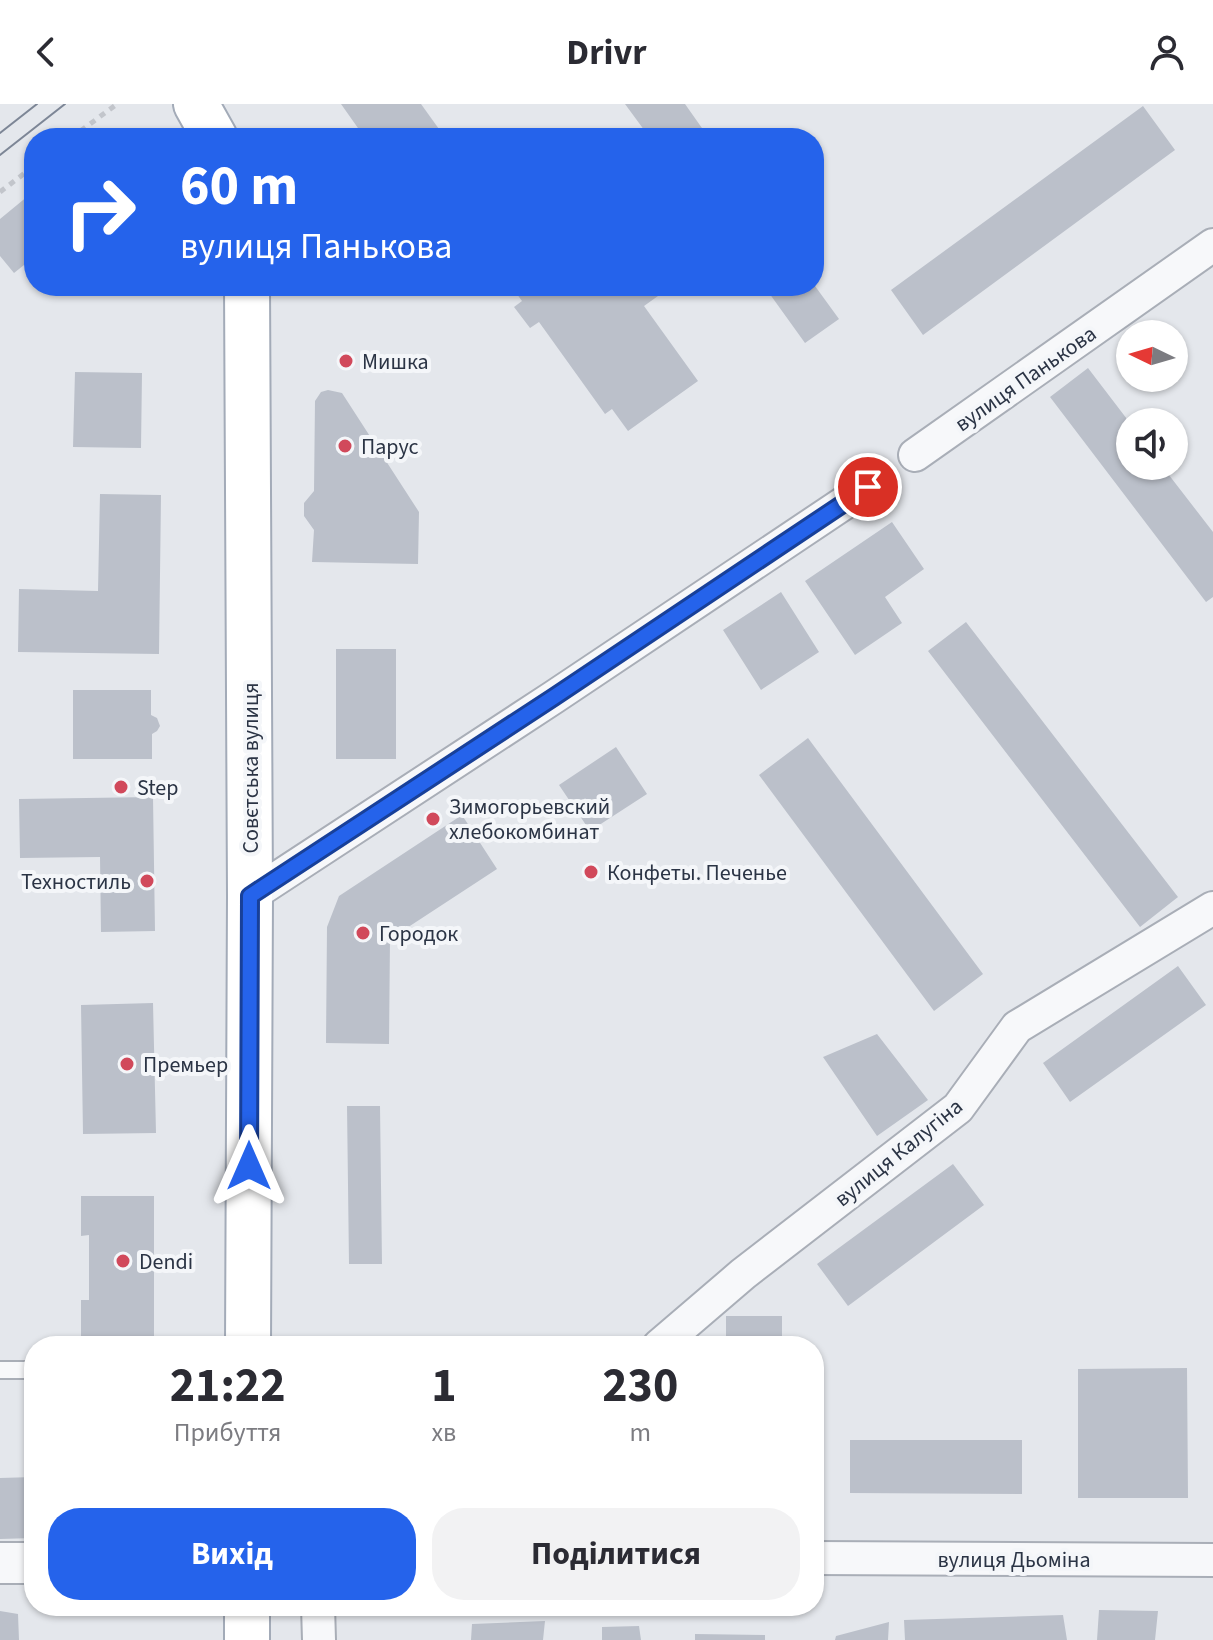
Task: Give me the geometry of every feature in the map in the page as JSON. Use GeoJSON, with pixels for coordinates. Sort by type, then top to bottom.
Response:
{"type":"FeatureCollection","features":[{"type":"Feature","properties":{"kind":"main road"},"geometry":{"type":"LineString","coordinates":[[196,104],[209,128]]}},
{"type":"Feature","properties":{"kind":"main road","name":"Совєтська вулиця"},"geometry":{"type":"LineString","coordinates":[[247,296],[248,1336]]}},
{"type":"Feature","properties":{"kind":"main road"},"geometry":{"type":"LineString","coordinates":[[247,1616],[247,1640]]}},
{"type":"Feature","properties":{"kind":"street","name":"вулиця Панькова"},"geometry":{"type":"LineString","coordinates":[[915,455],[1213,245]]}},
{"type":"Feature","properties":{"kind":"street"},"geometry":{"type":"LineString","coordinates":[[250,896],[868,487]]}},
{"type":"Feature","properties":{"kind":"street","name":"вулиця Калугіна"},"geometry":{"type":"LineString","coordinates":[[671,1336],[743,1274],[958,1108],[1017,1027],[1213,908]]}},
{"type":"Feature","properties":{"kind":"street","name":"вулиця Дьоміна"},"geometry":{"type":"LineString","coordinates":[[824,1558],[1213,1560]]}},
{"type":"Feature","properties":{"kind":"street"},"geometry":{"type":"LineString","coordinates":[[0,1563],[24,1563]]}},
{"type":"Feature","properties":{"kind":"street"},"geometry":{"type":"LineString","coordinates":[[318,1616],[319,1640]]}},
{"type":"Feature","properties":{"kind":"lane"},"geometry":{"type":"LineString","coordinates":[[0,1370],[24,1370]]}},
{"type":"Feature","properties":{"kind":"path"},"geometry":{"type":"LineString","coordinates":[[85,128],[117,104]]}},
{"type":"Feature","properties":{"kind":"path"},"geometry":{"type":"LineString","coordinates":[[0,192],[24,174]]}},
{"type":"Feature","properties":{"kind":"building"},"geometry":{"type":"Polygon","coordinates":[[[341,104],[421,104],[438,128],[358,128],[341,104]]]}},
{"type":"Feature","properties":{"kind":"building"},"geometry":{"type":"Polygon","coordinates":[[[625,104],[685,104],[702,128],[643,128],[625,104]]]}},
{"type":"Feature","properties":{"kind":"building"},"geometry":{"type":"Polygon","coordinates":[[[1143,106],[1175,150],[923,335],[891,290],[1143,106]]]}},
{"type":"Feature","properties":{"kind":"building"},"geometry":{"type":"Polygon","coordinates":[[[24,199],[24,265],[14,273],[0,256],[0,219],[24,199]]]}},
{"type":"Feature","properties":{"kind":"building"},"geometry":{"type":"Polygon","coordinates":[[[518,296],[658,296],[644,306],[698,381],[628,431],[612,409],[605,414],[539,322],[530,328],[514,307],[522,301],[518,296]]]}},
{"type":"Feature","properties":{"kind":"building"},"geometry":{"type":"Polygon","coordinates":[[[771,296],[822,296],[839,319],[805,343],[771,296]]]}},
{"type":"Feature","properties":{"kind":"building"},"geometry":{"type":"Polygon","coordinates":[[[1088,368],[1119,408],[1116,408],[1116,480],[1173,480],[1213,532],[1213,597],[1206,602],[1050,397],[1088,368]]]}},
{"type":"Feature","properties":{"kind":"building"},"geometry":{"type":"Polygon","coordinates":[[[75,372],[142,373],[141,448],[73,447],[75,372]]]}},
{"type":"Feature","properties":{"kind":"building","name":"Парус"},"geometry":{"type":"Polygon","coordinates":[[[321,392],[342,393],[419,512],[418,564],[312,562],[314,530],[304,516],[304,503],[314,491],[315,401],[321,392]]]}},
{"type":"Feature","properties":{"kind":"building"},"geometry":{"type":"Polygon","coordinates":[[[100,494],[161,495],[159,654],[18,652],[19,589],[98,591],[100,494]]]}},
{"type":"Feature","properties":{"kind":"building"},"geometry":{"type":"Polygon","coordinates":[[[892,522],[924,569],[885,597],[902,623],[855,655],[805,581],[892,522]]]}},
{"type":"Feature","properties":{"kind":"building"},"geometry":{"type":"Polygon","coordinates":[[[781,592],[819,652],[761,690],[723,630],[781,592]]]}},
{"type":"Feature","properties":{"kind":"building"},"geometry":{"type":"Polygon","coordinates":[[[966,622],[1178,897],[1140,927],[928,651],[966,622]]]}},
{"type":"Feature","properties":{"kind":"building"},"geometry":{"type":"Polygon","coordinates":[[[336,649],[396,649],[396,759],[336,759],[336,649]]]}},
{"type":"Feature","properties":{"kind":"building"},"geometry":{"type":"Polygon","coordinates":[[[73,690],[151,690],[151,715],[157,718],[160,726],[152,734],[152,759],[73,759],[73,690]]]}},
{"type":"Feature","properties":{"kind":"building"},"geometry":{"type":"Polygon","coordinates":[[[808,738],[983,974],[934,1011],[759,775],[808,738]]]}},
{"type":"Feature","properties":{"kind":"building"},"geometry":{"type":"Polygon","coordinates":[[[616,747],[647,794],[590,831],[559,785],[616,747]]]}},
{"type":"Feature","properties":{"kind":"building"},"geometry":{"type":"Polygon","coordinates":[[[153,797],[155,931],[101,932],[100,857],[20,858],[19,799],[153,797]]]}},
{"type":"Feature","properties":{"kind":"building","name":"Городок"},"geometry":{"type":"Polygon","coordinates":[[[462,815],[497,869],[390,939],[389,1044],[326,1043],[327,927],[339,896],[462,815]]]}},
{"type":"Feature","properties":{"kind":"building"},"geometry":{"type":"Polygon","coordinates":[[[1178,966],[1206,1005],[1070,1102],[1043,1063],[1178,966]]]}},
{"type":"Feature","properties":{"kind":"building"},"geometry":{"type":"Polygon","coordinates":[[[153,1003],[156,1133],[83,1134],[81,1005],[153,1003]]]}},
{"type":"Feature","properties":{"kind":"building"},"geometry":{"type":"Polygon","coordinates":[[[877,1034],[928,1100],[877,1136],[823,1057],[877,1034]]]}},
{"type":"Feature","properties":{"kind":"building"},"geometry":{"type":"Polygon","coordinates":[[[347,1106],[380,1106],[382,1264],[349,1264],[347,1106]]]}},
{"type":"Feature","properties":{"kind":"building"},"geometry":{"type":"Polygon","coordinates":[[[953,1164],[984,1205],[848,1306],[817,1264],[953,1164]]]}},
{"type":"Feature","properties":{"kind":"building"},"geometry":{"type":"Polygon","coordinates":[[[81,1196],[154,1196],[154,1336],[81,1336],[81,1300],[89,1300],[89,1235],[81,1236],[81,1196]]]}},
{"type":"Feature","properties":{"kind":"building"},"geometry":{"type":"Polygon","coordinates":[[[726,1316],[782,1316],[782,1336],[726,1336],[726,1316]]]}},
{"type":"Feature","properties":{"kind":"building"},"geometry":{"type":"Polygon","coordinates":[[[1187,1368],[1188,1498],[1078,1498],[1078,1369],[1187,1368]]]}},
{"type":"Feature","properties":{"kind":"building"},"geometry":{"type":"Polygon","coordinates":[[[850,1440],[1022,1440],[1022,1494],[850,1493],[850,1440]]]}},
{"type":"Feature","properties":{"kind":"building"},"geometry":{"type":"Polygon","coordinates":[[[24,1477],[24,1538],[0,1539],[0,1478],[24,1477]]]}},
{"type":"Feature","properties":{"kind":"building"},"geometry":{"type":"Polygon","coordinates":[[[1099,1610],[1158,1611],[1155,1640],[1097,1640],[1099,1610]]]}},
{"type":"Feature","properties":{"kind":"building"},"geometry":{"type":"Polygon","coordinates":[[[0,1611],[18,1614],[19,1640],[0,1640],[0,1611]]]}},
{"type":"Feature","properties":{"kind":"building"},"geometry":{"type":"Polygon","coordinates":[[[1063,1615],[1067,1640],[905,1640],[904,1620],[1063,1615]]]}},
{"type":"Feature","properties":{"kind":"building"},"geometry":{"type":"Polygon","coordinates":[[[545,1621],[543,1640],[471,1640],[472,1624],[545,1621]]]}},
{"type":"Feature","properties":{"kind":"building"},"geometry":{"type":"Polygon","coordinates":[[[889,1622],[888,1640],[835,1640],[836,1636],[889,1622]]]}},
{"type":"Feature","properties":{"kind":"building"},"geometry":{"type":"Polygon","coordinates":[[[639,1626],[641,1640],[602,1640],[602,1627],[639,1626]]]}},
{"type":"Feature","properties":{"kind":"building"},"geometry":{"type":"Polygon","coordinates":[[[695,1634],[765,1635],[765,1640],[695,1640],[695,1634]]]}},
{"type":"Feature","properties":{"kind":"tram line"},"geometry":{"type":"LineString","coordinates":[[0,133],[37,104]]}},
{"type":"Feature","properties":{"kind":"tram line"},"geometry":{"type":"LineString","coordinates":[[34,128],[65,104]]}},
{"type":"Feature","properties":{"kind":"tram line"},"geometry":{"type":"LineString","coordinates":[[0,155],[24,136]]}},
{"type":"Feature","properties":{"kind":"place","name":"Мишка"},"geometry":{"type":"Point","coordinates":[346,361]}},
{"type":"Feature","properties":{"kind":"place","name":"Парус"},"geometry":{"type":"Point","coordinates":[345,446]}},
{"type":"Feature","properties":{"kind":"place","name":"Step"},"geometry":{"type":"Point","coordinates":[121,787]}},
{"type":"Feature","properties":{"kind":"place","name":"Зимогорьевский хлебокомбинат"},"geometry":{"type":"Point","coordinates":[433,819]}},
{"type":"Feature","properties":{"kind":"place","name":"Конфеты. Печенье"},"geometry":{"type":"Point","coordinates":[591,872]}},
{"type":"Feature","properties":{"kind":"place","name":"Техностиль"},"geometry":{"type":"Point","coordinates":[147,881]}},
{"type":"Feature","properties":{"kind":"place","name":"Городок"},"geometry":{"type":"Point","coordinates":[363,933]}},
{"type":"Feature","properties":{"kind":"place","name":"Премьер"},"geometry":{"type":"Point","coordinates":[127,1064]}},
{"type":"Feature","properties":{"kind":"place","name":"Dendi"},"geometry":{"type":"Point","coordinates":[123,1261]}},
{"type":"Feature","properties":{"kind":"route"},"geometry":{"type":"LineString","coordinates":[[249,1166],[250,896],[868,487]]}}]}
